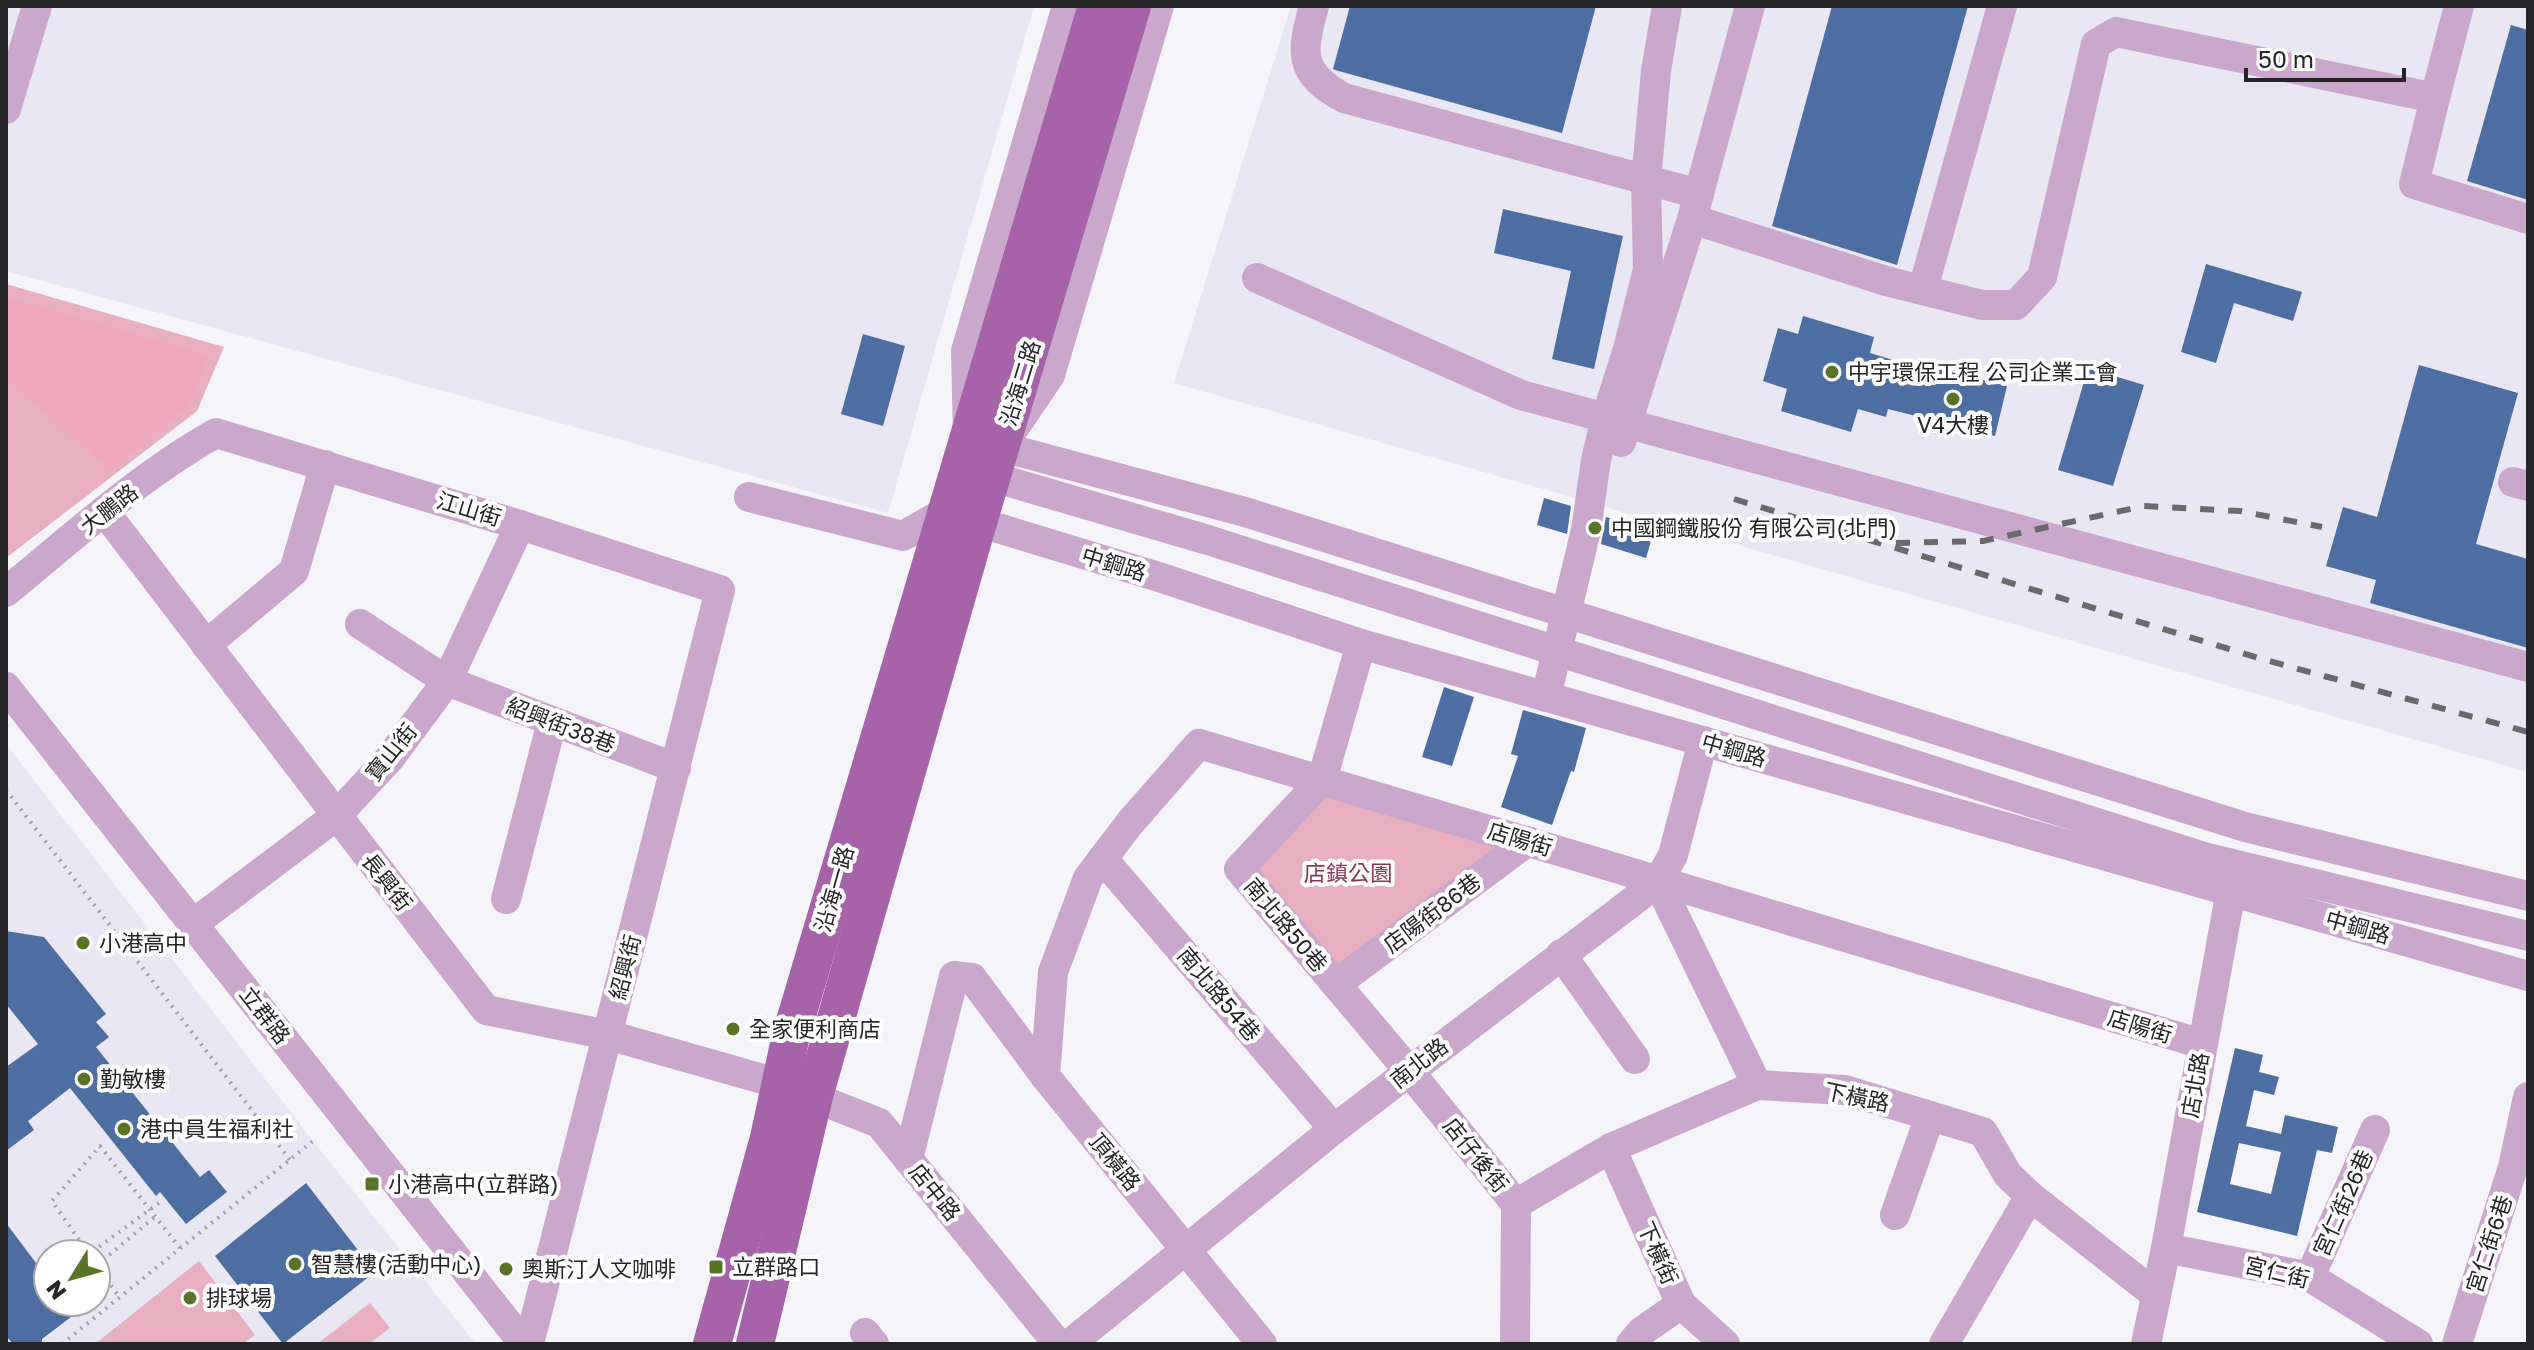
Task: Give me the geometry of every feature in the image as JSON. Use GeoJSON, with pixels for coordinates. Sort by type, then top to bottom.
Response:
{"type":"FeatureCollection","features":[{"type":"Feature","properties":{"kind":"main road","name":"沿海二路"},"geometry":{"type":"LineString","coordinates":[[980,457],[1097,6]]}},
{"type":"Feature","properties":{"kind":"main road","name":"沿海二路"},"geometry":{"type":"LineString","coordinates":[[980,457],[1132,6]]}},
{"type":"Feature","properties":{"kind":"main road","name":"沿海一路"},"geometry":{"type":"LineString","coordinates":[[755,1344],[797,1090],[980,457]]}},
{"type":"Feature","properties":{"kind":"main road","name":"沿海一路"},"geometry":{"type":"LineString","coordinates":[[712,1344],[769,1138],[797,1090]]}},
{"type":"Feature","properties":{"kind":"street"},"geometry":{"type":"LineString","coordinates":[[6,109],[37,6]]}},
{"type":"Feature","properties":{"kind":"street","name":"沿海二路"},"geometry":{"type":"LineString","coordinates":[[980,457],[966,351],[1067,6]]}},
{"type":"Feature","properties":{"kind":"street","name":"沿海二路"},"geometry":{"type":"LineString","coordinates":[[980,457],[1050,375],[1159,6]]}},
{"type":"Feature","properties":{"kind":"street"},"geometry":{"type":"LineString","coordinates":[[1314,6],[1305,37],[1304,57],[1318,81],[1344,98],[1646,180],[1696,207],[1886,281],[1982,305],[2016,305],[2042,277],[2096,44],[2116,32],[2435,98]]}},
{"type":"Feature","properties":{"kind":"street"},"geometry":{"type":"LineString","coordinates":[[1617,420],[1628,349],[1648,269],[1646,180],[1656,71],[1667,6]]}},
{"type":"Feature","properties":{"kind":"street"},"geometry":{"type":"LineString","coordinates":[[1546,697],[1586,530],[1617,420],[1696,207],[1750,6]]}},
{"type":"Feature","properties":{"kind":"street"},"geometry":{"type":"LineString","coordinates":[[1923,289],[2002,6]]}},
{"type":"Feature","properties":{"kind":"street"},"geometry":{"type":"LineString","coordinates":[[2459,6],[2414,184],[2528,219]]}},
{"type":"Feature","properties":{"kind":"street"},"geometry":{"type":"LineString","coordinates":[[1257,278],[1521,395],[2528,667]]}},
{"type":"Feature","properties":{"kind":"street","name":"江山街"},"geometry":{"type":"LineString","coordinates":[[216,433],[520,525],[720,590]]}},
{"type":"Feature","properties":{"kind":"street","name":"大鵬路"},"geometry":{"type":"LineString","coordinates":[[6,592],[104,511],[184,452],[216,433]]}},
{"type":"Feature","properties":{"kind":"street"},"geometry":{"type":"LineString","coordinates":[[980,457],[1245,512],[2245,827],[2528,896]]}},
{"type":"Feature","properties":{"kind":"street","name":"中鋼路"},"geometry":{"type":"LineString","coordinates":[[980,457],[1208,540],[1556,650],[2528,976]]}},
{"type":"Feature","properties":{"kind":"street"},"geometry":{"type":"LineString","coordinates":[[206,645],[294,571],[325,465]]}},
{"type":"Feature","properties":{"kind":"street"},"geometry":{"type":"LineString","coordinates":[[749,497],[903,536],[961,517]]}},
{"type":"Feature","properties":{"kind":"street","name":"長興街"},"geometry":{"type":"LineString","coordinates":[[104,511],[486,1010],[608,1035],[797,1090]]}},
{"type":"Feature","properties":{"kind":"street","name":"中鋼路"},"geometry":{"type":"LineString","coordinates":[[961,517],[1159,577],[1361,644],[1703,741],[2233,878],[2528,936]]}},
{"type":"Feature","properties":{"kind":"street","name":"寶山街"},"geometry":{"type":"LineString","coordinates":[[193,924],[336,816],[390,758],[447,681],[520,525]]}},
{"type":"Feature","properties":{"kind":"street","name":"紹興街"},"geometry":{"type":"LineString","coordinates":[[527,1344],[720,590]]}},
{"type":"Feature","properties":{"kind":"street","name":"紹興街38巷"},"geometry":{"type":"LineString","coordinates":[[360,624],[447,681],[676,768]]}},
{"type":"Feature","properties":{"kind":"street","name":"南北路50巷"},"geometry":{"type":"LineString","coordinates":[[1361,644],[1322,780],[1239,869],[1409,1071]]}},
{"type":"Feature","properties":{"kind":"street","name":"立群路"},"geometry":{"type":"LineString","coordinates":[[6,687],[527,1344]]}},
{"type":"Feature","properties":{"kind":"street"},"geometry":{"type":"LineString","coordinates":[[506,899],[552,722]]}},
{"type":"Feature","properties":{"kind":"street","name":"南北路"},"geometry":{"type":"LineString","coordinates":[[1070,1344],[1334,1129],[1658,882],[1673,855],[1703,741]]}},
{"type":"Feature","properties":{"kind":"street","name":"店陽街"},"geometry":{"type":"LineString","coordinates":[[1045,1076],[1053,972],[1088,878],[1129,824],[1199,744],[2202,1044]]}},
{"type":"Feature","properties":{"kind":"street","name":"店北路"},"geometry":{"type":"LineString","coordinates":[[2146,1344],[2245,827]]}},
{"type":"Feature","properties":{"kind":"street","name":"店陽街86巷"},"geometry":{"type":"LineString","coordinates":[[1336,984],[1528,841]]}},
{"type":"Feature","properties":{"kind":"street","name":"南北路54巷"},"geometry":{"type":"LineString","coordinates":[[1103,859],[1334,1129]]}},
{"type":"Feature","properties":{"kind":"street"},"geometry":{"type":"LineString","coordinates":[[1658,882],[1757,1085]]}},
{"type":"Feature","properties":{"kind":"street"},"geometry":{"type":"LineString","coordinates":[[1561,954],[1635,1059]]}},
{"type":"Feature","properties":{"kind":"street","name":"頂橫路"},"geometry":{"type":"LineString","coordinates":[[908,1159],[954,976],[972,978],[1045,1076],[1262,1344]]}},
{"type":"Feature","properties":{"kind":"street","name":"店仔後街"},"geometry":{"type":"LineString","coordinates":[[1409,1071],[1516,1204],[1515,1344]]}},
{"type":"Feature","properties":{"kind":"street","name":"下橫路"},"geometry":{"type":"LineString","coordinates":[[1516,1204],[1611,1148],[1757,1085],[1845,1090],[1983,1132],[2008,1175],[2030,1196],[2156,1295]]}},
{"type":"Feature","properties":{"kind":"street","name":"店中路"},"geometry":{"type":"LineString","coordinates":[[797,1090],[879,1123],[1058,1344]]}},
{"type":"Feature","properties":{"kind":"street","name":"宮仁街6巷"},"geometry":{"type":"LineString","coordinates":[[2457,1344],[2513,1167],[2528,1097]]}},
{"type":"Feature","properties":{"kind":"street"},"geometry":{"type":"LineString","coordinates":[[1895,1215],[1930,1116]]}},
{"type":"Feature","properties":{"kind":"street","name":"宮仁街26巷"},"geometry":{"type":"LineString","coordinates":[[2310,1277],[2375,1130]]}},
{"type":"Feature","properties":{"kind":"street","name":"下橫街"},"geometry":{"type":"LineString","coordinates":[[1611,1148],[1681,1304],[1725,1344]]}},
{"type":"Feature","properties":{"kind":"street"},"geometry":{"type":"LineString","coordinates":[[1944,1344],[2030,1196]]}},
{"type":"Feature","properties":{"kind":"street","name":"宮仁街"},"geometry":{"type":"LineString","coordinates":[[2166,1248],[2310,1277],[2418,1344]]}},
{"type":"Feature","properties":{"kind":"street"},"geometry":{"type":"LineString","coordinates":[[1631,1344],[1641,1332],[1681,1304]]}},
{"type":"Feature","properties":{"kind":"path"},"geometry":{"type":"LineString","coordinates":[[6,790],[290,1160]]}},
{"type":"Feature","properties":{"kind":"path"},"geometry":{"type":"LineString","coordinates":[[62,1344],[313,1141]]}},
{"type":"Feature","properties":{"kind":"path"},"geometry":{"type":"LineString","coordinates":[[78,1238],[52,1201],[100,1146],[180,1248]]}},
{"type":"Feature","properties":{"kind":"path"},"geometry":{"type":"LineString","coordinates":[[111,1238],[159,1203]]}},
{"type":"Feature","properties":{"kind":"path"},"geometry":{"type":"LineString","coordinates":[[112,1251],[156,1216]]}},
{"type":"Feature","properties":{"kind":"path"},"geometry":{"type":"LineString","coordinates":[[112,1287],[120,1298]]}},
{"type":"Feature","properties":{"kind":"shaded area"},"geometry":{"type":"Polygon","coordinates":[[[6,6],[1034,6],[888,513],[6,271],[6,6]]]}},
{"type":"Feature","properties":{"kind":"shaded area"},"geometry":{"type":"Polygon","coordinates":[[[1291,6],[2528,6],[2528,772],[1174,383],[1291,6]]]}},
{"type":"Feature","properties":{"kind":"shaded area"},"geometry":{"type":"Polygon","coordinates":[[[6,297],[209,356],[189,405],[111,469],[6,378],[6,297]]]}},
{"type":"Feature","properties":{"kind":"shaded area","name":"小港高中"},"geometry":{"type":"Polygon","coordinates":[[[6,744],[313,1141],[476,1344],[6,1344],[6,744]]]}},
{"type":"Feature","properties":{"kind":"green space"},"geometry":{"type":"Polygon","coordinates":[[[6,284],[224,347],[197,411],[6,558],[6,284]]]}},
{"type":"Feature","properties":{"kind":"green space","name":"店鎮公園"},"geometry":{"type":"Polygon","coordinates":[[[1327,794],[1504,845],[1339,966],[1253,868],[1327,794]]]}},
{"type":"Feature","properties":{"kind":"green space","name":"排球場"},"geometry":{"type":"Polygon","coordinates":[[[199,1261],[255,1335],[243,1344],[95,1344],[199,1261]]]}},
{"type":"Feature","properties":{"kind":"green space"},"geometry":{"type":"Polygon","coordinates":[[[370,1303],[390,1328],[369,1344],[317,1344],[370,1303]]]}},
{"type":"Feature","properties":{"kind":"building"},"geometry":{"type":"Polygon","coordinates":[[[1350,6],[1596,6],[1562,133],[1333,69],[1350,6]]]}},
{"type":"Feature","properties":{"kind":"building"},"geometry":{"type":"Polygon","coordinates":[[[1832,6],[1968,6],[1897,265],[1772,226],[1832,6]]]}},
{"type":"Feature","properties":{"kind":"building"},"geometry":{"type":"Polygon","coordinates":[[[2511,25],[2528,30],[2528,200],[2467,181],[2511,25]]]}},
{"type":"Feature","properties":{"kind":"building"},"geometry":{"type":"Polygon","coordinates":[[[1503,209],[1623,236],[1594,369],[1552,359],[1571,271],[1494,253],[1503,209]]]}},
{"type":"Feature","properties":{"kind":"building"},"geometry":{"type":"Polygon","coordinates":[[[2206,264],[2302,292],[2293,321],[2234,303],[2216,363],[2181,352],[2206,264]]]}},
{"type":"Feature","properties":{"kind":"building","name":"中宇環保工程 公司企業工會"},"geometry":{"type":"Polygon","coordinates":[[[1803,316],[1874,337],[1870,353],[2007,386],[1995,436],[1888,409],[1886,417],[1858,409],[1851,432],[1781,411],[1787,389],[1763,381],[1778,328],[1798,334],[1803,316]]]}},
{"type":"Feature","properties":{"kind":"building"},"geometry":{"type":"Polygon","coordinates":[[[863,334],[905,346],[883,426],[841,414],[863,334]]]}},
{"type":"Feature","properties":{"kind":"building"},"geometry":{"type":"Polygon","coordinates":[[[2419,365],[2518,393],[2476,544],[2528,559],[2528,648],[2370,603],[2376,580],[2326,566],[2343,507],[2377,517],[2419,365]]]}},
{"type":"Feature","properties":{"kind":"building"},"geometry":{"type":"Polygon","coordinates":[[[2088,368],[2144,385],[2113,486],[2058,470],[2088,368]]]}},
{"type":"Feature","properties":{"kind":"building"},"geometry":{"type":"Polygon","coordinates":[[[1544,498],[1571,506],[1567,534],[1537,525],[1544,498]]]}},
{"type":"Feature","properties":{"kind":"building"},"geometry":{"type":"Polygon","coordinates":[[[1606,517],[1654,531],[1646,558],[1601,544],[1606,517]]]}},
{"type":"Feature","properties":{"kind":"building"},"geometry":{"type":"Polygon","coordinates":[[[1444,687],[1474,697],[1452,766],[1422,757],[1444,687]]]}},
{"type":"Feature","properties":{"kind":"building"},"geometry":{"type":"Polygon","coordinates":[[[1523,710],[1586,728],[1574,772],[1571,771],[1552,825],[1501,807],[1518,756],[1511,754],[1523,710]]]}},
{"type":"Feature","properties":{"kind":"building","name":"勤敏樓"},"geometry":{"type":"Polygon","coordinates":[[[6,931],[44,937],[106,1014],[96,1022],[109,1037],[96,1047],[200,1177],[209,1170],[227,1192],[186,1224],[160,1192],[156,1196],[70,1088],[28,1121],[34,1130],[6,1151],[6,1067],[38,1044],[6,1004],[6,931]]]}},
{"type":"Feature","properties":{"kind":"building"},"geometry":{"type":"Polygon","coordinates":[[[2235,1048],[2263,1055],[2259,1072],[2279,1077],[2274,1095],[2254,1090],[2246,1126],[2281,1134],[2285,1115],[2338,1127],[2332,1153],[2317,1150],[2297,1236],[2197,1212],[2235,1048]],[[2239,1143],[2230,1184],[2271,1194],[2281,1152],[2239,1143]]]}},
{"type":"Feature","properties":{"kind":"building","name":"智慧樓(活動中心)"},"geometry":{"type":"Polygon","coordinates":[[[306,1183],[375,1272],[283,1344],[215,1256],[306,1183]]]}},
{"type":"Feature","properties":{"kind":"building"},"geometry":{"type":"Polygon","coordinates":[[[6,1223],[32,1258],[32,1318],[70,1318],[42,1339],[42,1344],[13,1344],[6,1336],[6,1223]]]}},
{"type":"Feature","properties":{"kind":"railway"},"geometry":{"type":"LineString","coordinates":[[1734,499],[2262,659],[2528,732]]}},
{"type":"Feature","properties":{"kind":"railway"},"geometry":{"type":"LineString","coordinates":[[1896,543],[1983,541],[2144,506],[2240,511],[2322,527]]}},
{"type":"Feature","properties":{"kind":"place","name":"中宇環保工程 公司企業工會"},"geometry":{"type":"Point","coordinates":[1832,372]}},
{"type":"Feature","properties":{"kind":"place","name":"V4大樓"},"geometry":{"type":"Point","coordinates":[1953,399]}},
{"type":"Feature","properties":{"kind":"place","name":"中國鋼鐵股份 有限公司(北門)"},"geometry":{"type":"Point","coordinates":[1595,528]}},
{"type":"Feature","properties":{"kind":"place","name":"小港高中"},"geometry":{"type":"Point","coordinates":[83,943]}},
{"type":"Feature","properties":{"kind":"place","name":"全家便利商店"},"geometry":{"type":"Point","coordinates":[733,1029]}},
{"type":"Feature","properties":{"kind":"place","name":"勤敏樓"},"geometry":{"type":"Point","coordinates":[84,1079]}},
{"type":"Feature","properties":{"kind":"place","name":"港中員生福利社"},"geometry":{"type":"Point","coordinates":[124,1129]}},
{"type":"Feature","properties":{"kind":"place","name":"小港高中(立群路)"},"geometry":{"type":"Point","coordinates":[372,1184]}},
{"type":"Feature","properties":{"kind":"place","name":"智慧樓(活動中心)"},"geometry":{"type":"Point","coordinates":[295,1264]}},
{"type":"Feature","properties":{"kind":"place","name":"立群路口"},"geometry":{"type":"Point","coordinates":[716,1267]}},
{"type":"Feature","properties":{"kind":"place","name":"奧斯汀人文咖啡"},"geometry":{"type":"Point","coordinates":[506,1269]}},
{"type":"Feature","properties":{"kind":"place","name":"排球場"},"geometry":{"type":"Point","coordinates":[190,1298]}}]}
